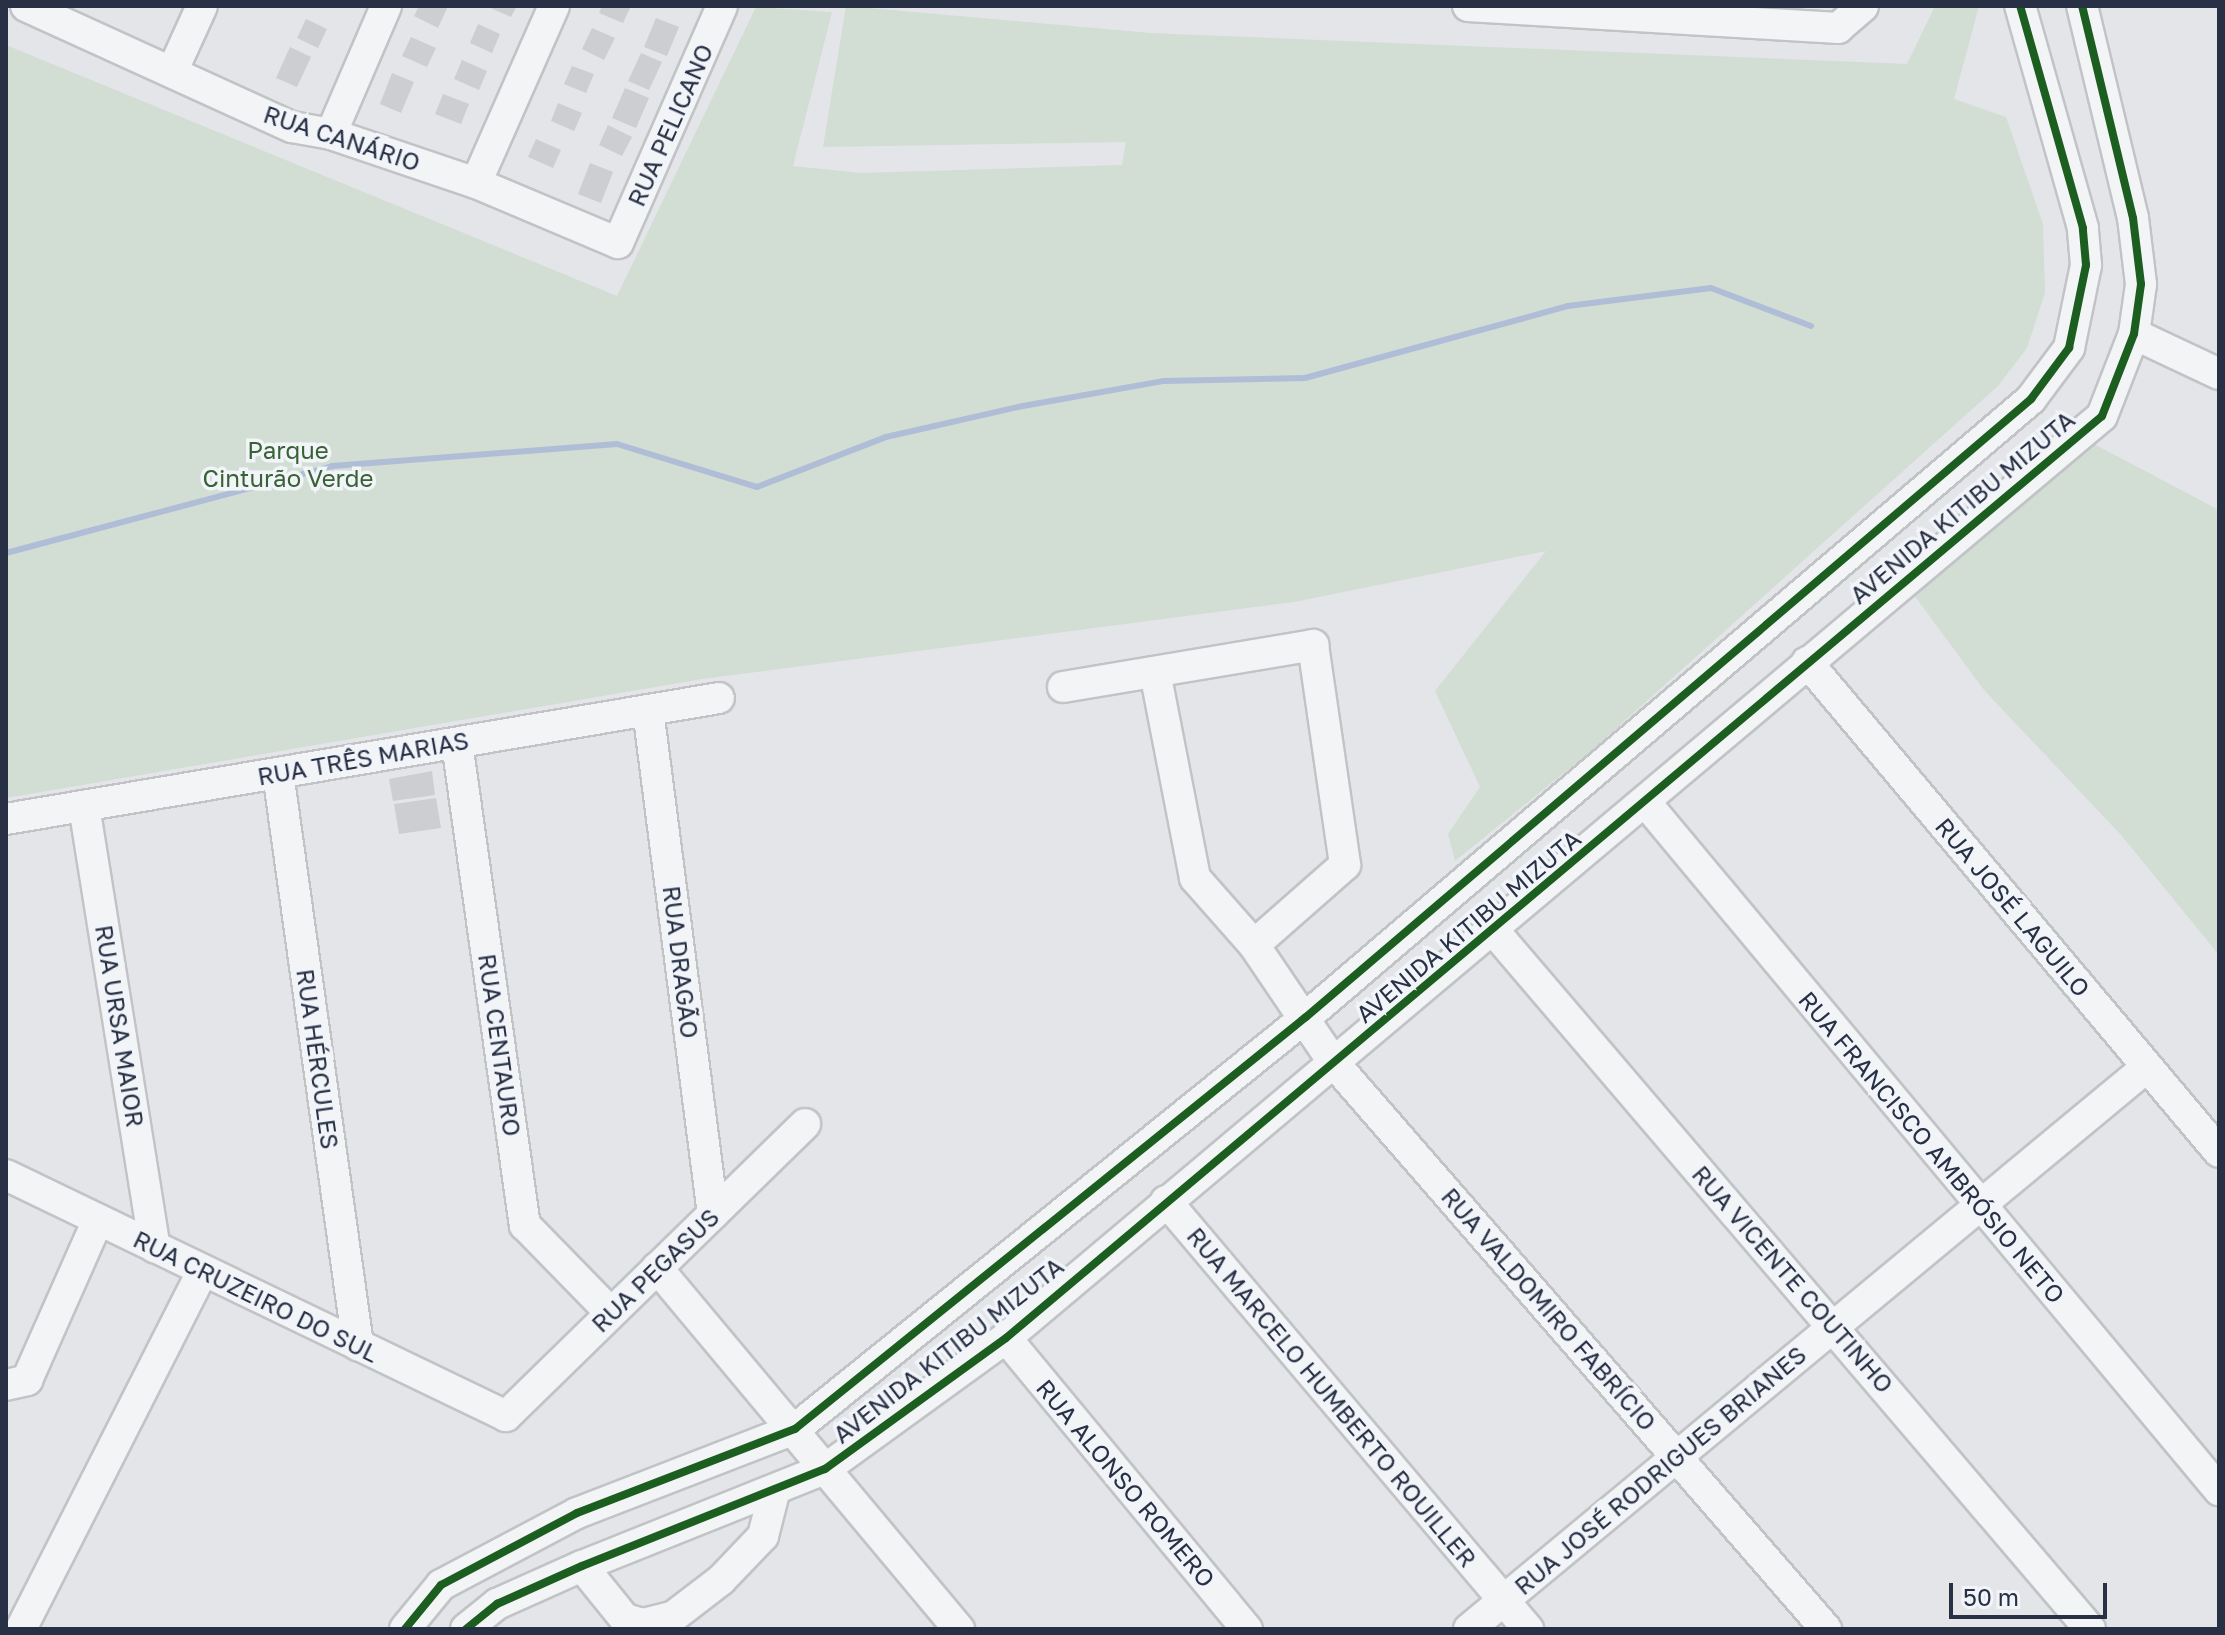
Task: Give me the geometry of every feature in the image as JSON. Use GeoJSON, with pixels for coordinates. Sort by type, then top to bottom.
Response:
{"type":"FeatureCollection","features":[{"type":"Feature","properties":{"kind":"street","name":"RUA CANÁRIO"},"geometry":{"type":"LineString","coordinates":[[26,6],[292,127],[331,134],[476,183],[618,243]]}},
{"type":"Feature","properties":{"kind":"street"},"geometry":{"type":"LineString","coordinates":[[172,72],[202,6]]}},
{"type":"Feature","properties":{"kind":"street"},"geometry":{"type":"LineString","coordinates":[[331,134],[386,6]]}},
{"type":"Feature","properties":{"kind":"street"},"geometry":{"type":"LineString","coordinates":[[476,183],[554,6]]}},
{"type":"Feature","properties":{"kind":"street","name":"RUA PELICANO"},"geometry":{"type":"LineString","coordinates":[[618,243],[722,6]]}},
{"type":"Feature","properties":{"kind":"street"},"geometry":{"type":"LineString","coordinates":[[1487,6],[1838,28],[1863,6]]}},
{"type":"Feature","properties":{"kind":"street"},"geometry":{"type":"LineString","coordinates":[[405,1629],[441,1585],[577,1513],[795,1429],[1306,1017],[2031,399],[2069,348],[2086,265],[2083,228],[2020,6]]}},
{"type":"Feature","properties":{"kind":"street","name":"AVENIDA KITIBU MIZUTA"},"geometry":{"type":"LineString","coordinates":[[466,1629],[497,1604],[582,1566],[774,1493],[825,1469],[1006,1338],[1166,1201],[1494,931],[1807,662],[2102,416],[2134,334],[2141,284],[2133,218],[2086,12]]}},
{"type":"Feature","properties":{"kind":"street"},"geometry":{"type":"LineString","coordinates":[[2134,334],[2219,374]]}},
{"type":"Feature","properties":{"kind":"street"},"geometry":{"type":"LineString","coordinates":[[1063,687],[1313,645],[1345,865],[1254,945]]}},
{"type":"Feature","properties":{"kind":"street","name":"RUA JOSÉ LAGUILO"},"geometry":{"type":"LineString","coordinates":[[1807,662],[2219,1152]]}},
{"type":"Feature","properties":{"kind":"street","name":"RUA VALDOMIRO FABRÍCIO"},"geometry":{"type":"LineString","coordinates":[[1155,672],[1195,878],[1254,945],[1306,1017],[1334,1063],[1826,1629]]}},
{"type":"Feature","properties":{"kind":"street","name":"RUA TRÊS MARIAS"},"geometry":{"type":"LineString","coordinates":[[6,819],[719,698]]}},
{"type":"Feature","properties":{"kind":"street","name":"RUA DRAGÃO"},"geometry":{"type":"LineString","coordinates":[[648,710],[713,1214]]}},
{"type":"Feature","properties":{"kind":"street","name":"RUA CENTAURO"},"geometry":{"type":"LineString","coordinates":[[457,743],[525,1225],[611,1313]]}},
{"type":"Feature","properties":{"kind":"street","name":"RUA HÉRCULES"},"geometry":{"type":"LineString","coordinates":[[278,773],[358,1345]]}},
{"type":"Feature","properties":{"kind":"street","name":"RUA FRANCISCO AMBRÓSIO NETO"},"geometry":{"type":"LineString","coordinates":[[1646,803],[2219,1490]]}},
{"type":"Feature","properties":{"kind":"street","name":"RUA URSA MAIOR"},"geometry":{"type":"LineString","coordinates":[[84,806],[155,1247]]}},
{"type":"Feature","properties":{"kind":"street","name":"RUA VICENTE COUTINHO"},"geometry":{"type":"LineString","coordinates":[[1494,931],[2090,1629]]}},
{"type":"Feature","properties":{"kind":"street","name":"RUA JOSÉ RODRIGUES BRIANES"},"geometry":{"type":"LineString","coordinates":[[1469,1629],[2147,1067]]}},
{"type":"Feature","properties":{"kind":"street","name":"RUA PEGASUS"},"geometry":{"type":"LineString","coordinates":[[506,1416],[805,1124]]}},
{"type":"Feature","properties":{"kind":"street","name":"RUA CRUZEIRO DO SUL"},"geometry":{"type":"LineString","coordinates":[[6,1175],[506,1416]]}},
{"type":"Feature","properties":{"kind":"street","name":"RUA MARCELO HUMBERTO ROUILLER"},"geometry":{"type":"LineString","coordinates":[[1166,1201],[1528,1629]]}},
{"type":"Feature","properties":{"kind":"street"},"geometry":{"type":"LineString","coordinates":[[6,1385],[27,1380],[98,1220]]}},
{"type":"Feature","properties":{"kind":"street"},"geometry":{"type":"LineString","coordinates":[[657,1268],[795,1429],[959,1629]]}},
{"type":"Feature","properties":{"kind":"street"},"geometry":{"type":"LineString","coordinates":[[21,1629],[203,1270]]}},
{"type":"Feature","properties":{"kind":"street","name":"RUA ALONSO ROMERO"},"geometry":{"type":"LineString","coordinates":[[1006,1338],[1247,1629]]}},
{"type":"Feature","properties":{"kind":"street"},"geometry":{"type":"LineString","coordinates":[[582,1566],[629,1624],[673,1623],[721,1580],[763,1536],[774,1493]]}},
{"type":"Feature","properties":{"kind":"green space","name":"Parque Cinturão Verde"},"geometry":{"type":"Polygon","coordinates":[[[846,6],[1150,33],[1907,64],[1935,6],[1979,6],[1954,99],[2006,117],[2043,224],[2045,293],[2027,348],[1998,386],[1591,751],[1455,861],[1448,834],[1480,787],[1435,691],[1546,551],[1294,602],[702,679],[6,798],[6,45],[617,296],[756,7],[832,12],[793,166],[861,173],[1122,165],[1126,142],[823,147],[846,6]]]}},
{"type":"Feature","properties":{"kind":"green space"},"geometry":{"type":"Polygon","coordinates":[[[2092,443],[2219,510],[2219,955],[2122,836],[1984,690],[1914,595],[2092,443]]]}},
{"type":"Feature","properties":{"kind":"building"},"geometry":{"type":"Polygon","coordinates":[[[419,6],[448,6],[438,28],[414,16],[419,6]]]}},
{"type":"Feature","properties":{"kind":"building"},"geometry":{"type":"Polygon","coordinates":[[[486,6],[517,6],[511,17],[486,6]]]}},
{"type":"Feature","properties":{"kind":"building"},"geometry":{"type":"Polygon","coordinates":[[[602,6],[631,6],[623,23],[599,13],[602,6]]]}},
{"type":"Feature","properties":{"kind":"building"},"geometry":{"type":"Polygon","coordinates":[[[656,18],[679,27],[667,56],[644,47],[656,18]]]}},
{"type":"Feature","properties":{"kind":"building"},"geometry":{"type":"Polygon","coordinates":[[[306,19],[327,29],[318,48],[297,38],[306,19]]]}},
{"type":"Feature","properties":{"kind":"building"},"geometry":{"type":"Polygon","coordinates":[[[478,24],[500,34],[492,53],[470,43],[478,24]]]}},
{"type":"Feature","properties":{"kind":"building"},"geometry":{"type":"Polygon","coordinates":[[[592,28],[615,38],[604,60],[582,49],[592,28]]]}},
{"type":"Feature","properties":{"kind":"building"},"geometry":{"type":"Polygon","coordinates":[[[411,37],[436,48],[427,67],[402,56],[411,37]]]}},
{"type":"Feature","properties":{"kind":"building"},"geometry":{"type":"Polygon","coordinates":[[[290,47],[311,57],[297,87],[276,78],[290,47]]]}},
{"type":"Feature","properties":{"kind":"building"},"geometry":{"type":"Polygon","coordinates":[[[641,53],[662,62],[649,90],[628,81],[641,53]]]}},
{"type":"Feature","properties":{"kind":"building"},"geometry":{"type":"Polygon","coordinates":[[[462,60],[487,71],[479,90],[454,79],[462,60]]]}},
{"type":"Feature","properties":{"kind":"building"},"geometry":{"type":"Polygon","coordinates":[[[572,66],[594,74],[586,93],[564,84],[572,66]]]}},
{"type":"Feature","properties":{"kind":"building"},"geometry":{"type":"Polygon","coordinates":[[[392,73],[414,82],[401,113],[380,104],[392,73]]]}},
{"type":"Feature","properties":{"kind":"building"},"geometry":{"type":"Polygon","coordinates":[[[625,88],[649,98],[636,128],[612,118],[625,88]]]}},
{"type":"Feature","properties":{"kind":"building"},"geometry":{"type":"Polygon","coordinates":[[[443,94],[469,104],[461,124],[435,114],[443,94]]]}},
{"type":"Feature","properties":{"kind":"building"},"geometry":{"type":"Polygon","coordinates":[[[558,103],[582,113],[574,131],[551,121],[558,103]]]}},
{"type":"Feature","properties":{"kind":"building"},"geometry":{"type":"Polygon","coordinates":[[[608,125],[632,137],[622,156],[599,145],[608,125]]]}},
{"type":"Feature","properties":{"kind":"building"},"geometry":{"type":"Polygon","coordinates":[[[536,139],[561,150],[553,168],[528,157],[536,139]]]}},
{"type":"Feature","properties":{"kind":"building"},"geometry":{"type":"Polygon","coordinates":[[[590,163],[613,172],[601,203],[578,194],[590,163]]]}},
{"type":"Feature","properties":{"kind":"building"},"geometry":{"type":"Polygon","coordinates":[[[432,771],[435,795],[393,801],[389,779],[432,771]]]}},
{"type":"Feature","properties":{"kind":"building"},"geometry":{"type":"Polygon","coordinates":[[[436,798],[441,828],[399,834],[394,804],[436,798]]]}},
{"type":"Feature","properties":{"kind":"waterway"},"geometry":{"type":"LineString","coordinates":[[6,553],[332,466],[617,444],[757,487],[886,437],[1023,406],[1163,381],[1305,378],[1568,306],[1711,288],[1811,326]]}},
{"type":"Feature","properties":{"kind":"cycle path"},"geometry":{"type":"LineString","coordinates":[[405,1629],[441,1585],[577,1513],[795,1429],[1306,1017],[2031,399],[2069,348],[2086,265],[2083,228],[2020,6]]}},
{"type":"Feature","properties":{"kind":"cycle path"},"geometry":{"type":"LineString","coordinates":[[466,1629],[497,1604],[582,1566],[825,1469],[1006,1338],[2102,416],[2134,334],[2141,284],[2133,218],[2082,6]]}}]}
